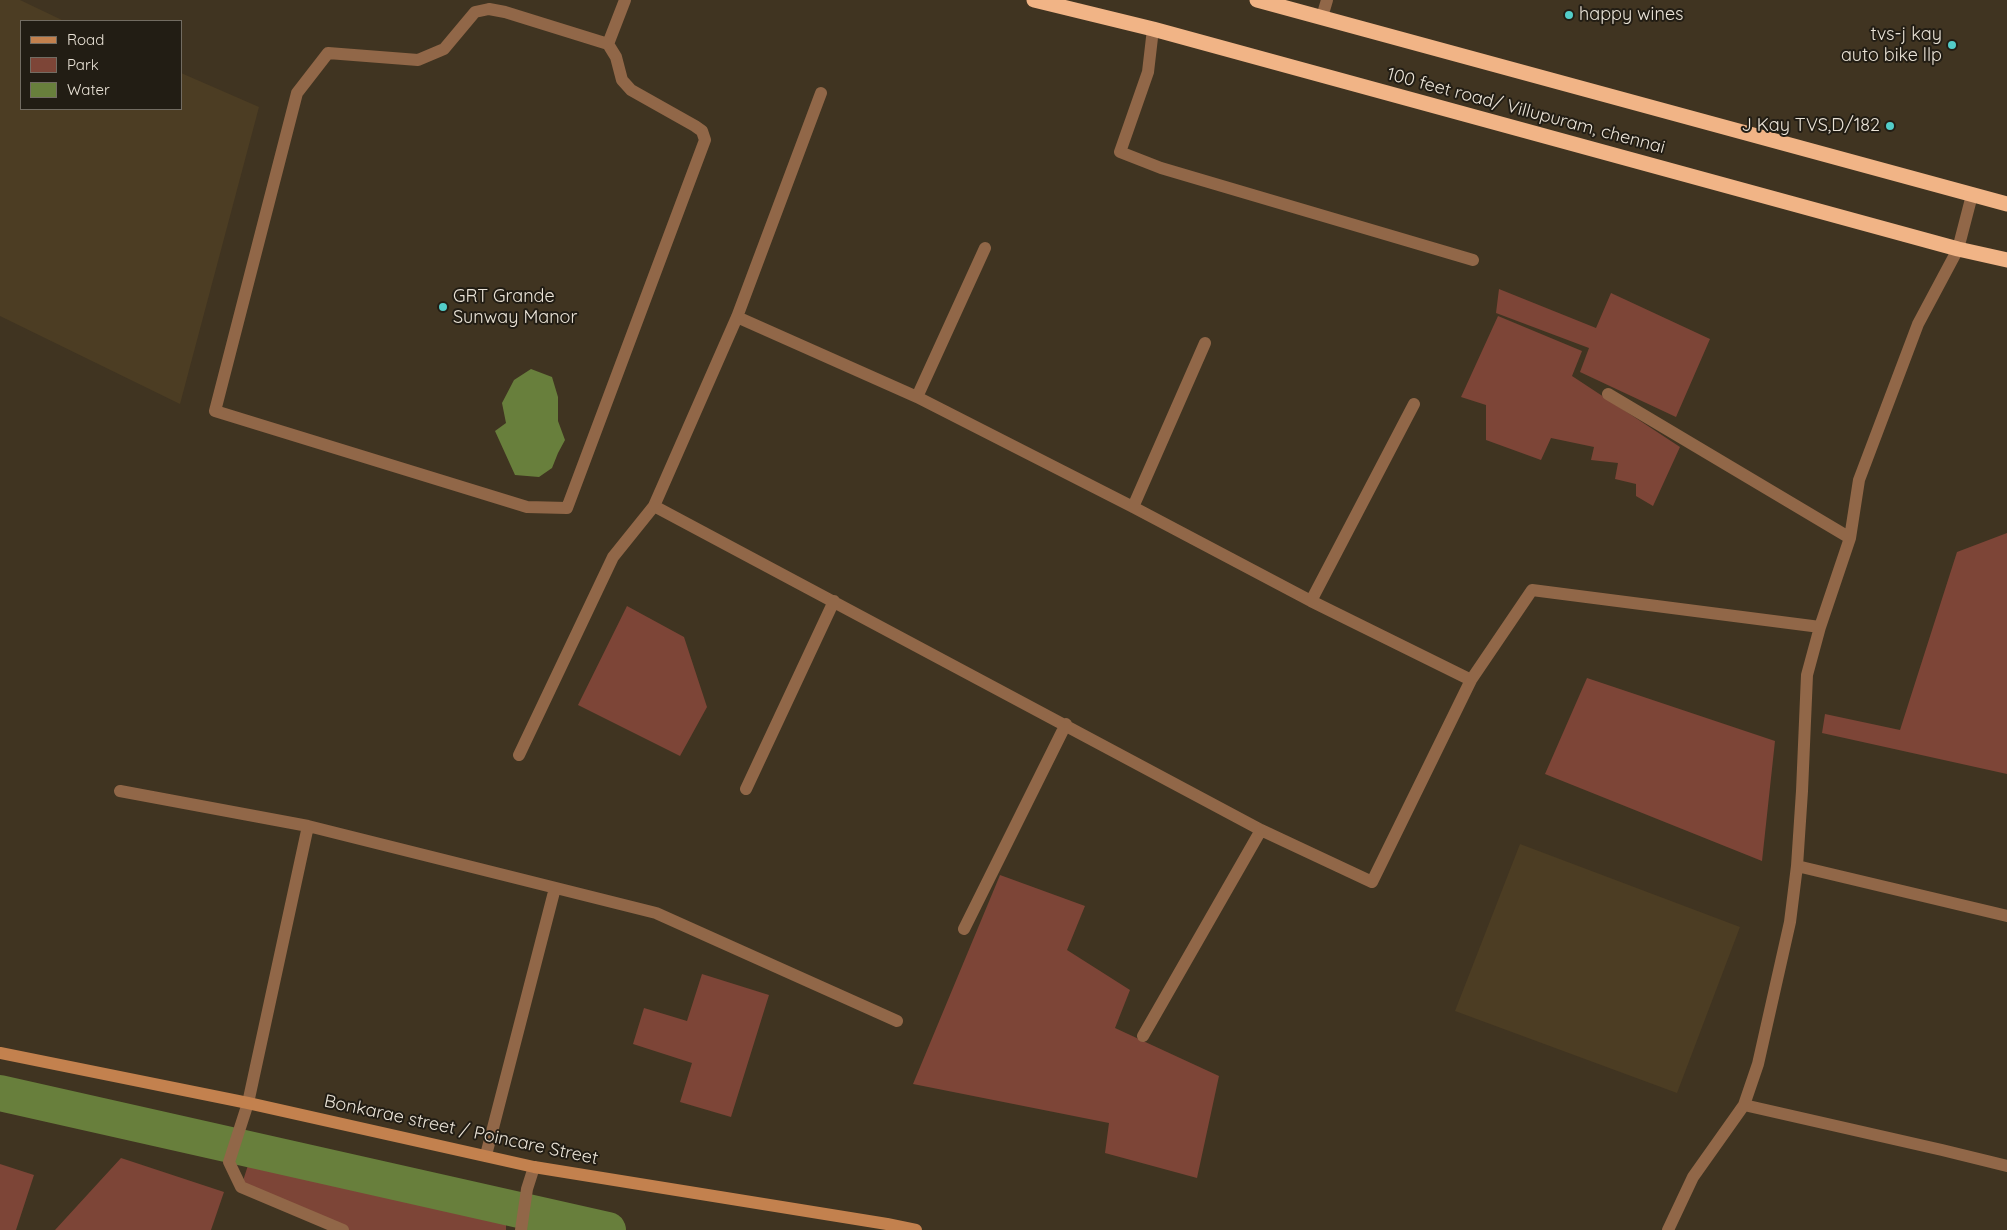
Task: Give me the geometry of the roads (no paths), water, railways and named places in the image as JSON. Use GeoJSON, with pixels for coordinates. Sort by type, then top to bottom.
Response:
{"type":"FeatureCollection","features":[{"type":"Feature","properties":{"kind":"highway","name":"100 feet road/ Villupuram, chennai"},"geometry":{"type":"LineString","coordinates":[[1034,0],[1153,29],[1958,249],[2007,260]]}},
{"type":"Feature","properties":{"kind":"highway","name":"100 feet road/ Villupuram, chennai"},"geometry":{"type":"LineString","coordinates":[[1256,0],[2007,204]]}},
{"type":"Feature","properties":{"kind":"street"},"geometry":{"type":"LineString","coordinates":[[608,44],[625,0]]}},
{"type":"Feature","properties":{"kind":"street"},"geometry":{"type":"LineString","coordinates":[[1322,17],[1327,0]]}},
{"type":"Feature","properties":{"kind":"street"},"geometry":{"type":"LineString","coordinates":[[489,9],[505,12],[608,44],[616,57],[622,80],[631,90],[695,126],[702,131],[705,140],[567,508],[527,507],[215,411],[297,93],[328,53],[418,60],[444,49],[475,12],[489,9]]}},
{"type":"Feature","properties":{"kind":"street"},"geometry":{"type":"LineString","coordinates":[[1153,29],[1148,72],[1120,152],[1161,168],[1473,260]]}},
{"type":"Feature","properties":{"kind":"street"},"geometry":{"type":"LineString","coordinates":[[519,755],[613,557],[654,506],[737,317],[821,93]]}},
{"type":"Feature","properties":{"kind":"street"},"geometry":{"type":"LineString","coordinates":[[1668,1230],[1693,1177],[1744,1105],[1758,1064],[1790,922],[1797,866],[1807,675],[1820,627],[1850,538],[1859,480],[1918,324],[1958,249],[1972,195]]}},
{"type":"Feature","properties":{"kind":"street"},"geometry":{"type":"LineString","coordinates":[[917,397],[985,248]]}},
{"type":"Feature","properties":{"kind":"street"},"geometry":{"type":"LineString","coordinates":[[737,317],[917,397],[1312,601],[1470,680]]}},
{"type":"Feature","properties":{"kind":"street"},"geometry":{"type":"LineString","coordinates":[[1133,507],[1205,343]]}},
{"type":"Feature","properties":{"kind":"street"},"geometry":{"type":"LineString","coordinates":[[1608,394],[1850,538]]}},
{"type":"Feature","properties":{"kind":"street"},"geometry":{"type":"LineString","coordinates":[[1312,601],[1414,404]]}},
{"type":"Feature","properties":{"kind":"street"},"geometry":{"type":"LineString","coordinates":[[654,506],[1066,724],[1261,830],[1372,882],[1470,680],[1532,590],[1820,627]]}},
{"type":"Feature","properties":{"kind":"street"},"geometry":{"type":"LineString","coordinates":[[746,789],[834,601]]}},
{"type":"Feature","properties":{"kind":"street"},"geometry":{"type":"LineString","coordinates":[[964,928],[1066,724]]}},
{"type":"Feature","properties":{"kind":"street"},"geometry":{"type":"LineString","coordinates":[[120,791],[308,826],[656,913],[897,1021]]}},
{"type":"Feature","properties":{"kind":"street"},"geometry":{"type":"LineString","coordinates":[[308,826],[248,1102],[229,1162],[241,1187],[343,1230]]}},
{"type":"Feature","properties":{"kind":"street"},"geometry":{"type":"LineString","coordinates":[[1144,1036],[1261,830]]}},
{"type":"Feature","properties":{"kind":"street"},"geometry":{"type":"LineString","coordinates":[[1797,866],[2007,916]]}},
{"type":"Feature","properties":{"kind":"street"},"geometry":{"type":"LineString","coordinates":[[486,1155],[555,888]]}},
{"type":"Feature","properties":{"kind":"street","name":"Bonkarae street / Poincare Street"},"geometry":{"type":"LineString","coordinates":[[0,1053],[248,1102],[534,1167],[916,1230]]}},
{"type":"Feature","properties":{"kind":"street"},"geometry":{"type":"LineString","coordinates":[[1744,1105],[2007,1166]]}},
{"type":"Feature","properties":{"kind":"street"},"geometry":{"type":"LineString","coordinates":[[523,1225],[527,1189],[534,1167]]}},
{"type":"Feature","properties":{"kind":"water"},"geometry":{"type":"Polygon","coordinates":[[[531,369],[552,377],[558,397],[558,421],[565,440],[552,468],[539,477],[515,475],[495,431],[506,423],[502,403],[514,380],[531,369]]]}},
{"type":"Feature","properties":{"kind":"waterway"},"geometry":{"type":"LineString","coordinates":[[0,1093],[608,1230]]}},
{"type":"Feature","properties":{"kind":"place","name":"happy wines"},"geometry":{"type":"Point","coordinates":[1569,15]}},
{"type":"Feature","properties":{"kind":"place","name":"tvs-j kay auto bike llp"},"geometry":{"type":"Point","coordinates":[1952,45]}},
{"type":"Feature","properties":{"kind":"place","name":"J Kay TVS,D/182"},"geometry":{"type":"Point","coordinates":[1890,126]}},
{"type":"Feature","properties":{"kind":"place","name":"GRT Grande Sunway Manor"},"geometry":{"type":"Point","coordinates":[443,307]}}]}
